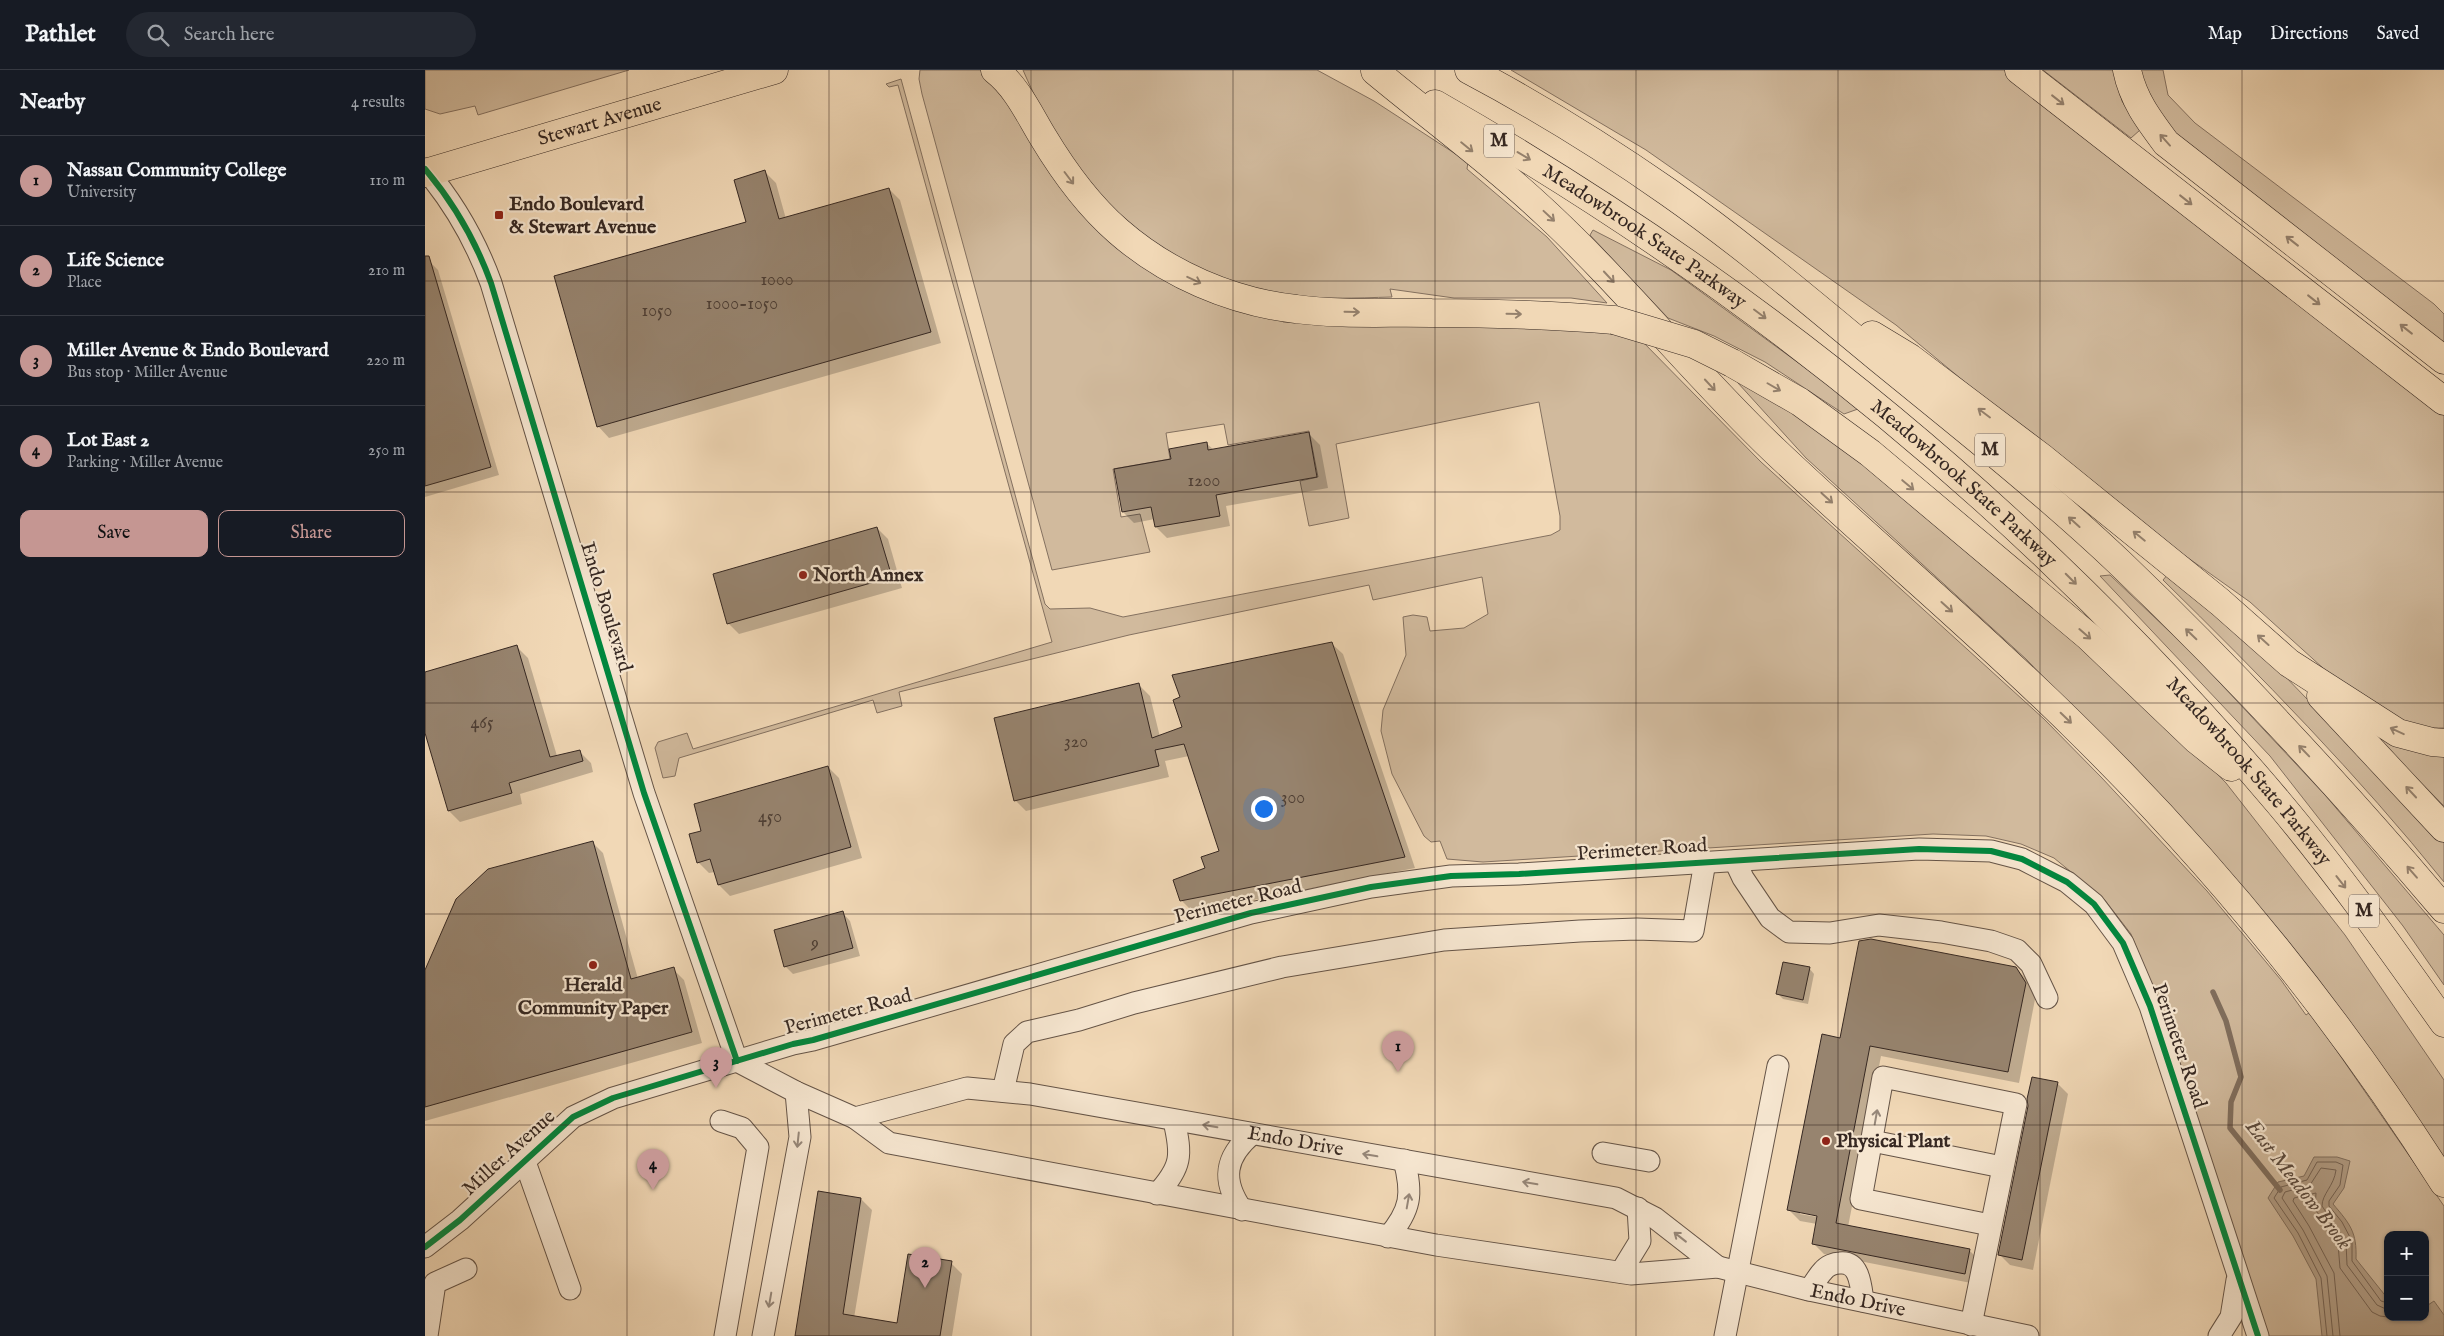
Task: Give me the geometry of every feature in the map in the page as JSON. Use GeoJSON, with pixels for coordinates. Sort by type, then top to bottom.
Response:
{"type":"FeatureCollection","features":[{"type":"Feature","properties":{"kind":"main road","name":"Stewart Avenue"},"geometry":{"type":"LineString","coordinates":[[426,171],[774,70]]}},
{"type":"Feature","properties":{"kind":"main road"},"geometry":{"type":"LineString","coordinates":[[995,70],[1013,88],[1068,177],[1101,216],[1120,233],[1166,265],[1229,295],[1297,310],[1547,314],[1614,320],[1694,344],[1732,363],[1800,402],[1870,453],[2089,637],[2197,740],[2278,802]]}},
{"type":"Feature","properties":{"kind":"main road"},"geometry":{"type":"LineString","coordinates":[[1015,70],[1043,138]]}},
{"type":"Feature","properties":{"kind":"main road","name":"Meadowbrook State Parkway"},"geometry":{"type":"LineString","coordinates":[[1469,70],[1565,125],[1669,192],[1792,287],[2025,478],[2119,562],[2206,648],[2345,794],[2444,909]]}},
{"type":"Feature","properties":{"kind":"main road"},"geometry":{"type":"LineString","coordinates":[[2019,70],[2444,401]]}},
{"type":"Feature","properties":{"kind":"main road"},"geometry":{"type":"LineString","coordinates":[[2127,70],[2131,87],[2142,112],[2166,142],[2444,360]]}},
{"type":"Feature","properties":{"kind":"main road"},"geometry":{"type":"LineString","coordinates":[[1374,71],[1549,216],[1774,450],[1999,654],[2134,787],[2232,894],[2321,1005],[2379,1084],[2444,1183]]}},
{"type":"Feature","properties":{"kind":"main road","name":"Meadowbrook State Parkway"},"geometry":{"type":"LineString","coordinates":[[1374,71],[1532,160],[1640,229],[1748,305],[1854,387],[1962,478],[2063,570],[2203,716],[2278,802],[2364,911],[2444,1023]]}},
{"type":"Feature","properties":{"kind":"main road"},"geometry":{"type":"LineString","coordinates":[[1792,287],[1910,358],[2041,457],[2213,596],[2289,663],[2444,828]]}},
{"type":"Feature","properties":{"kind":"main road"},"geometry":{"type":"LineString","coordinates":[[2289,663],[2398,733],[2432,742],[2444,743]]}},
{"type":"Feature","properties":{"kind":"street","name":"Endo Boulevard"},"geometry":{"type":"LineString","coordinates":[[426,171],[458,214],[482,258],[491,283],[645,793],[737,1061]]}},
{"type":"Feature","properties":{"kind":"street","name":"Perimeter Road"},"geometry":{"type":"LineString","coordinates":[[737,1061],[1251,913],[1371,887],[1451,876],[1519,874],[1919,849],[1991,851],[2022,859],[2067,882],[2094,904],[2123,943],[2150,1006],[2258,1336]]}},
{"type":"Feature","properties":{"kind":"street"},"geometry":{"type":"LineString","coordinates":[[1735,861],[1743,878],[1769,918],[1789,932],[1830,933],[1879,925],[1941,932],[1991,941],[2017,950],[2031,964],[2047,998]]}},
{"type":"Feature","properties":{"kind":"street"},"geometry":{"type":"LineString","coordinates":[[1003,1091],[1013,1044],[1027,1032],[1079,1020],[1134,1003],[1283,967],[1444,940],[1589,930],[1693,931],[1705,862]]}},
{"type":"Feature","properties":{"kind":"street","name":"Endo Drive"},"geometry":{"type":"LineString","coordinates":[[737,1061],[796,1092],[855,1118],[889,1143],[1388,1237],[1631,1274],[1728,1270],[1809,1290],[2028,1336]]}},
{"type":"Feature","properties":{"kind":"street","name":"Miller Avenue"},"geometry":{"type":"LineString","coordinates":[[425,1247],[460,1220],[524,1159],[573,1117],[613,1098],[737,1061]]}},
{"type":"Feature","properties":{"kind":"street"},"geometry":{"type":"LineString","coordinates":[[1725,1336],[1728,1270],[1778,1066]]}},
{"type":"Feature","properties":{"kind":"street"},"geometry":{"type":"LineString","coordinates":[[1971,1325],[2016,1104],[1883,1077],[1861,1199],[1990,1225]]}},
{"type":"Feature","properties":{"kind":"street","name":"Endo Drive"},"geometry":{"type":"LineString","coordinates":[[855,1118],[967,1088],[1031,1094],[1617,1198],[1655,1218],[1728,1270]]}},
{"type":"Feature","properties":{"kind":"street"},"geometry":{"type":"LineString","coordinates":[[763,1336],[800,1137],[796,1092]]}},
{"type":"Feature","properties":{"kind":"street"},"geometry":{"type":"LineString","coordinates":[[721,1121],[741,1128],[758,1147],[725,1336]]}},
{"type":"Feature","properties":{"kind":"street"},"geometry":{"type":"LineString","coordinates":[[1157,1194],[1174,1174],[1179,1160],[1180,1147],[1175,1121]]}},
{"type":"Feature","properties":{"kind":"street"},"geometry":{"type":"LineString","coordinates":[[1242,1210],[1231,1194],[1229,1168],[1237,1147],[1252,1134]]}},
{"type":"Feature","properties":{"kind":"street"},"geometry":{"type":"LineString","coordinates":[[1872,1141],[2003,1167]]}},
{"type":"Feature","properties":{"kind":"street"},"geometry":{"type":"LineString","coordinates":[[1603,1153],[1649,1161]]}},
{"type":"Feature","properties":{"kind":"street"},"geometry":{"type":"LineString","coordinates":[[524,1159],[570,1289]]}},
{"type":"Feature","properties":{"kind":"street"},"geometry":{"type":"LineString","coordinates":[[1388,1237],[1401,1222],[1407,1207],[1409,1181],[1404,1160]]}},
{"type":"Feature","properties":{"kind":"street"},"geometry":{"type":"LineString","coordinates":[[1621,1272],[1640,1241],[1638,1208]]}},
{"type":"Feature","properties":{"kind":"street"},"geometry":{"type":"LineString","coordinates":[[1809,1290],[1823,1269],[1834,1263],[1844,1262],[1854,1268],[1860,1282],[1863,1301]]}},
{"type":"Feature","properties":{"kind":"street"},"geometry":{"type":"LineString","coordinates":[[427,1336],[435,1283],[466,1269]]}},
{"type":"Feature","properties":{"kind":"street"},"geometry":{"type":"LineString","coordinates":[[2219,1336],[2231,1317],[2238,1274]]}},
{"type":"Feature","properties":{"kind":"shaded area"},"geometry":{"type":"Polygon","coordinates":[[[425,70],[629,70],[478,115],[475,106],[440,114],[425,109],[425,70]]]}},
{"type":"Feature","properties":{"kind":"shaded area"},"geometry":{"type":"Polygon","coordinates":[[[920,70],[985,70],[996,76],[1069,198],[1282,315],[1283,322],[1568,325],[1639,338],[1761,462],[2044,719],[2102,778],[2207,891],[2281,980],[2306,1015],[2310,1012],[2444,1206],[2444,1336],[2268,1336],[2165,1021],[2131,934],[2104,899],[2054,858],[2021,844],[1986,836],[1933,834],[1483,862],[1447,859],[1440,841],[1431,842],[1424,836],[1392,774],[1381,731],[1383,710],[1406,655],[1403,617],[1413,615],[1427,617],[1430,631],[1464,628],[1488,614],[1482,577],[1373,600],[1369,585],[1129,635],[899,692],[902,706],[877,713],[873,700],[679,758],[675,776],[663,778],[655,748],[658,742],[687,733],[693,749],[1052,642],[898,85],[889,87],[886,84],[901,79],[1045,604],[1050,609],[1090,608],[1123,617],[1551,535],[1560,530],[1560,516],[1539,402],[1336,444],[1349,518],[1309,526],[1300,481],[1318,477],[1309,431],[1228,445],[1224,424],[1166,433],[1170,459],[1113,469],[1121,517],[1140,514],[1150,552],[1052,570],[919,79],[920,70]]]}},
{"type":"Feature","properties":{"kind":"shaded area"},"geometry":{"type":"Polygon","coordinates":[[[1023,70],[1317,70],[1374,101],[1468,162],[1467,169],[1547,237],[1607,303],[1571,298],[1454,298],[1390,289],[1392,297],[1310,297],[1283,294],[1237,283],[1195,266],[1157,244],[1123,217],[1093,186],[1066,151],[1043,112],[1023,70]]]}},
{"type":"Feature","properties":{"kind":"shaded area"},"geometry":{"type":"Polygon","coordinates":[[[1511,70],[2005,70],[2405,380],[2444,415],[2444,728],[2421,728],[2366,704],[2355,697],[2250,602],[2111,503],[1896,325],[1646,150],[1511,70]]]}},
{"type":"Feature","properties":{"kind":"shaded area"},"geometry":{"type":"Polygon","coordinates":[[[2043,70],[2115,70],[2122,101],[2140,130],[2131,138],[2043,70]]]}},
{"type":"Feature","properties":{"kind":"shaded area"},"geometry":{"type":"Polygon","coordinates":[[[2136,70],[2163,70],[2168,95],[2195,123],[2434,304],[2444,314],[2444,345],[2177,139],[2151,107],[2136,70]]]}},
{"type":"Feature","properties":{"kind":"shaded area"},"geometry":{"type":"Polygon","coordinates":[[[1593,230],[1671,270],[1833,388],[1858,409],[1844,414],[1765,362],[1714,336],[1668,318],[1590,235],[1593,230]]]}},
{"type":"Feature","properties":{"kind":"shaded area"},"geometry":{"type":"Polygon","coordinates":[[[1728,372],[1777,401],[1919,506],[2135,688],[2226,783],[2345,935],[2444,1080],[2444,1161],[2396,1086],[2275,926],[2160,797],[2026,659],[1806,458],[1728,372]]]}},
{"type":"Feature","properties":{"kind":"shaded area"},"geometry":{"type":"Polygon","coordinates":[[[2169,573],[2278,669],[2425,821],[2444,843],[2444,882],[2378,803],[2308,727],[2163,580],[2169,573]]]}},
{"type":"Feature","properties":{"kind":"shaded area"},"geometry":{"type":"Polygon","coordinates":[[[2110,575],[2191,652],[2325,795],[2444,935],[2444,985],[2403,926],[2270,756],[2100,576],[2110,575]]]}},
{"type":"Feature","properties":{"kind":"shaded area"},"geometry":{"type":"Polygon","coordinates":[[[2386,735],[2444,749],[2444,806],[2380,741],[2386,735]]]}},
{"type":"Feature","properties":{"kind":"water"},"geometry":{"type":"Polygon","coordinates":[[[2314,1157],[2337,1157],[2350,1161],[2344,1188],[2333,1204],[2344,1217],[2354,1235],[2356,1259],[2384,1294],[2384,1321],[2429,1321],[2429,1304],[2434,1301],[2444,1315],[2444,1336],[2322,1336],[2316,1279],[2293,1236],[2268,1198],[2278,1182],[2304,1176],[2314,1157]]]}},
{"type":"Feature","properties":{"kind":"building"},"geometry":{"type":"Polygon","coordinates":[[[765,170],[779,219],[889,188],[931,332],[597,427],[554,276],[746,222],[734,180],[765,170]]]}},
{"type":"Feature","properties":{"kind":"building"},"geometry":{"type":"Polygon","coordinates":[[[425,256],[429,256],[491,467],[425,486],[425,256]]]}},
{"type":"Feature","properties":{"kind":"building"},"geometry":{"type":"Polygon","coordinates":[[[1309,432],[1317,477],[1216,495],[1220,516],[1155,527],[1151,507],[1122,512],[1114,469],[1171,459],[1169,449],[1207,442],[1208,450],[1309,432]]]}},
{"type":"Feature","properties":{"kind":"building","name":"North Annex"},"geometry":{"type":"Polygon","coordinates":[[[877,527],[892,577],[727,624],[713,574],[877,527]]]}},
{"type":"Feature","properties":{"kind":"building"},"geometry":{"type":"Polygon","coordinates":[[[1332,642],[1405,857],[1180,901],[1173,880],[1205,868],[1201,857],[1219,851],[1184,744],[1155,750],[1159,766],[1014,801],[994,718],[1139,683],[1152,738],[1182,727],[1173,700],[1180,697],[1172,675],[1332,642]]]}},
{"type":"Feature","properties":{"kind":"building"},"geometry":{"type":"Polygon","coordinates":[[[517,645],[550,757],[580,750],[583,761],[509,783],[512,793],[448,811],[425,733],[425,672],[517,645]]]}},
{"type":"Feature","properties":{"kind":"building"},"geometry":{"type":"Polygon","coordinates":[[[828,766],[851,847],[718,885],[710,859],[697,863],[689,834],[701,831],[694,804],[828,766]]]}},
{"type":"Feature","properties":{"kind":"building"},"geometry":{"type":"Polygon","coordinates":[[[593,841],[631,979],[674,967],[692,1032],[425,1107],[425,970],[456,899],[488,869],[593,841]]]}},
{"type":"Feature","properties":{"kind":"building"},"geometry":{"type":"Polygon","coordinates":[[[843,911],[853,948],[784,967],[774,930],[843,911]]]}},
{"type":"Feature","properties":{"kind":"building","name":"Physical Plant"},"geometry":{"type":"Polygon","coordinates":[[[1871,939],[2016,967],[2026,983],[2008,1072],[1870,1046],[1836,1223],[1970,1249],[1965,1274],[1812,1244],[1817,1216],[1787,1210],[1822,1034],[1840,1038],[1859,941],[1871,939]]]}},
{"type":"Feature","properties":{"kind":"building"},"geometry":{"type":"Polygon","coordinates":[[[1783,962],[1810,967],[1803,1000],[1776,994],[1783,962]]]}},
{"type":"Feature","properties":{"kind":"building"},"geometry":{"type":"Polygon","coordinates":[[[2032,1077],[2058,1082],[2022,1260],[1998,1255],[2028,1106],[2027,1099],[2032,1077]]]}},
{"type":"Feature","properties":{"kind":"building"},"geometry":{"type":"Polygon","coordinates":[[[818,1191],[861,1198],[843,1314],[897,1323],[908,1254],[952,1261],[940,1336],[795,1336],[818,1191]]]}},
{"type":"Feature","properties":{"kind":"waterway","name":"East Meadow Brook"},"geometry":{"type":"LineString","coordinates":[[2213,992],[2226,1021],[2241,1077],[2231,1102],[2230,1128],[2280,1190]]}},
{"type":"Feature","properties":{"kind":"cycle path"},"geometry":{"type":"LineString","coordinates":[[425,169],[436,182],[463,223],[491,283],[644,793],[737,1061]]}},
{"type":"Feature","properties":{"kind":"cycle path"},"geometry":{"type":"LineString","coordinates":[[425,1247],[460,1220],[573,1117],[613,1098],[793,1044],[813,1040],[1251,913],[1371,887],[1451,876],[1519,874],[1919,849],[1991,851],[2022,859],[2067,882],[2094,904],[2123,943],[2150,1006],[2258,1336]]}},
{"type":"Feature","properties":{"kind":"place","name":"Endo Boulevard & Stewart Avenue"},"geometry":{"type":"Point","coordinates":[499,215]}},
{"type":"Feature","properties":{"kind":"place","name":"North Annex"},"geometry":{"type":"Point","coordinates":[803,575]}},
{"type":"Feature","properties":{"kind":"place","name":"Herald Community Paper"},"geometry":{"type":"Point","coordinates":[593,965]}},
{"type":"Feature","properties":{"kind":"place","name":"Nassau Community College"},"geometry":{"type":"Point","coordinates":[1398,1072]}},
{"type":"Feature","properties":{"kind":"place","name":"Miller Avenue & Endo Boulevard"},"geometry":{"type":"Point","coordinates":[716,1088]}},
{"type":"Feature","properties":{"kind":"place","name":"Physical Plant"},"geometry":{"type":"Point","coordinates":[1826,1141]}},
{"type":"Feature","properties":{"kind":"place","name":"Lot East 2"},"geometry":{"type":"Point","coordinates":[653,1190]}},
{"type":"Feature","properties":{"kind":"place","name":"Life Science"},"geometry":{"type":"Point","coordinates":[925,1288]}}]}
